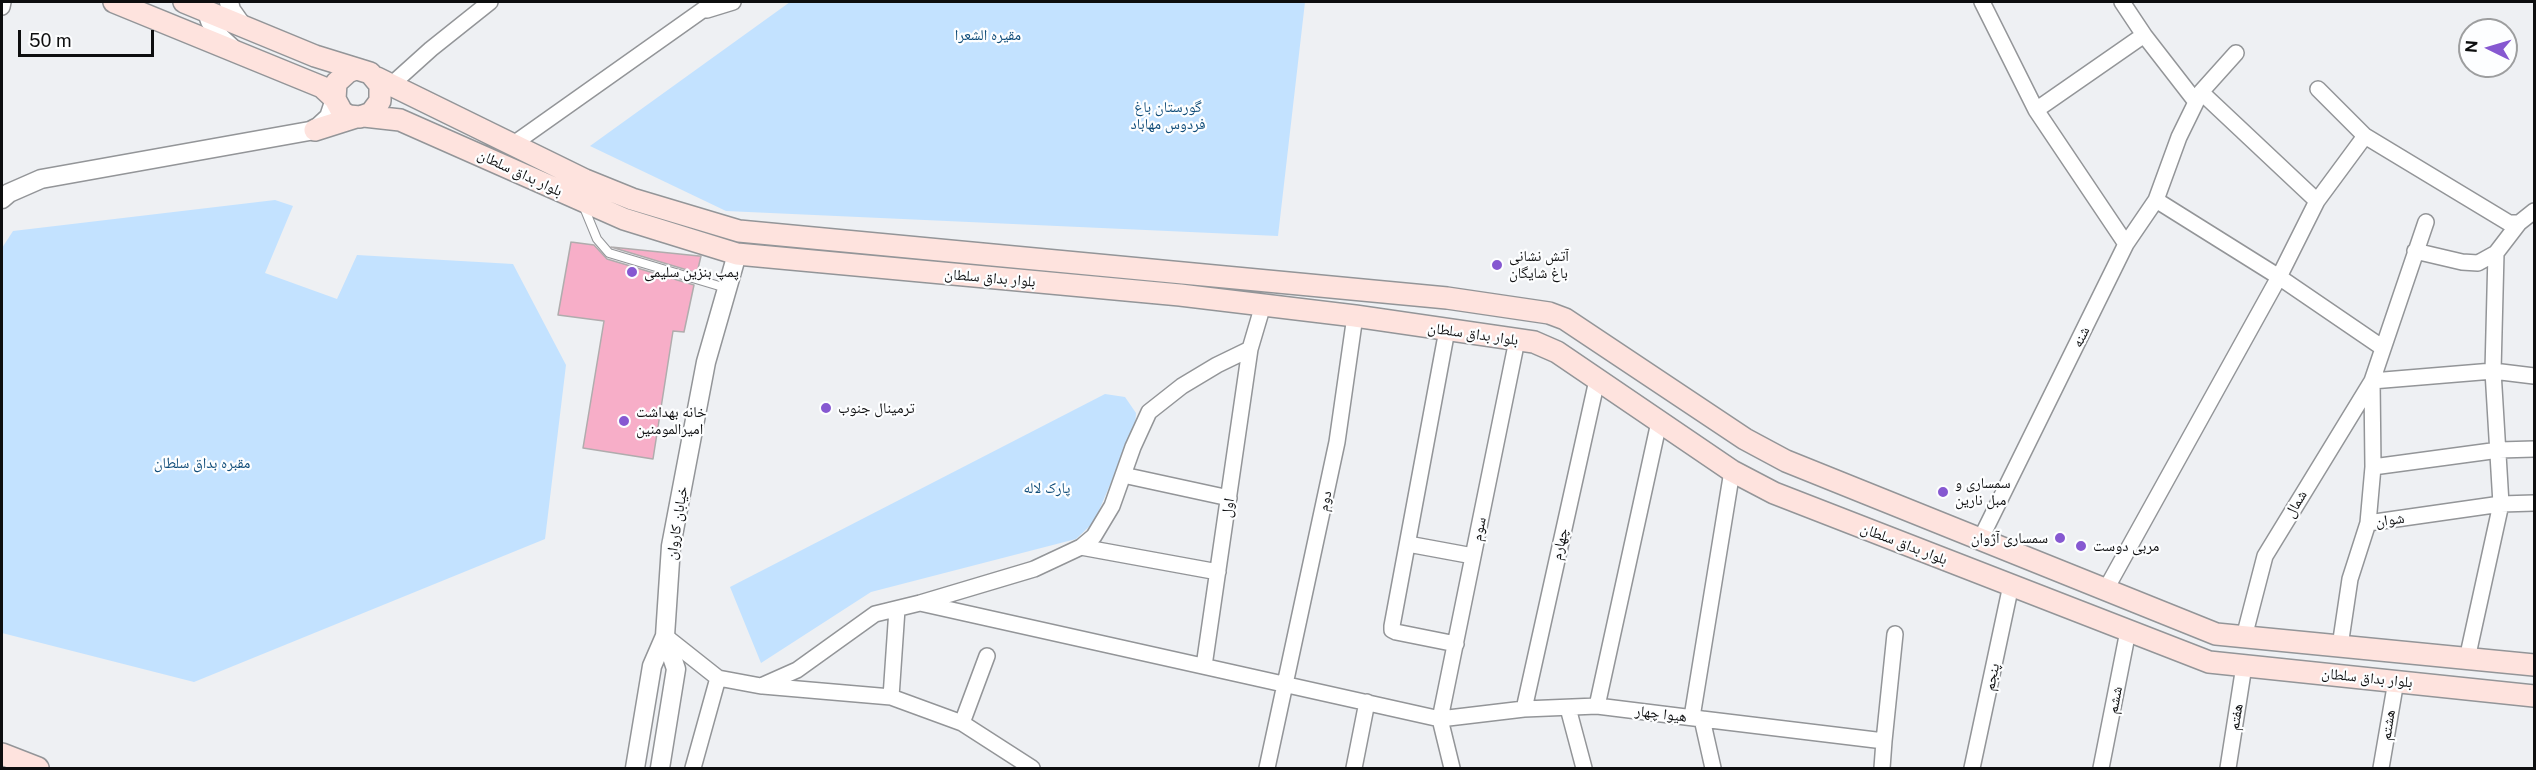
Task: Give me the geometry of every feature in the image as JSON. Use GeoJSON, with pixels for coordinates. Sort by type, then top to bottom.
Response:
{"type":"FeatureCollection","features":[{"type":"Feature","properties":{"kind":"main road"},"geometry":{"type":"LineString","coordinates":[[114,2],[322,87],[334,99],[342,112],[360,117]]}},
{"type":"Feature","properties":{"kind":"main road"},"geometry":{"type":"LineString","coordinates":[[184,2],[206,6],[315,57],[370,73],[384,82],[380,101],[371,113],[315,130]]}},
{"type":"Feature","properties":{"kind":"main road"},"geometry":{"type":"LineString","coordinates":[[334,99],[336,83],[355,69]]}},
{"type":"Feature","properties":{"kind":"main road","name":"بلوار بداق سلطان"},"geometry":{"type":"LineString","coordinates":[[384,82],[585,180],[632,199],[739,231],[1471,301],[1532,309],[1565,320],[1767,451],[2216,634],[2535,665]]}},
{"type":"Feature","properties":{"kind":"main road","name":"بلوار بداق سلطان"},"geometry":{"type":"LineString","coordinates":[[360,117],[381,116],[408,123],[624,219],[737,254],[1263,305],[1355,316],[1545,346],[1732,471],[1774,493],[2209,662],[2535,696]]}},
{"type":"Feature","properties":{"kind":"main road"},"geometry":{"type":"LineString","coordinates":[[1429,297],[1440,302],[1444,315],[1439,323],[1447,330],[1458,326],[1456,315],[1461,305],[1471,301]]}},
{"type":"Feature","properties":{"kind":"main road"},"geometry":{"type":"LineString","coordinates":[[2,754],[38,768]]}},
{"type":"Feature","properties":{"kind":"street"},"geometry":{"type":"LineString","coordinates":[[2,7],[3,2]]}},
{"type":"Feature","properties":{"kind":"street"},"geometry":{"type":"LineString","coordinates":[[230,2],[231,10],[242,24]]}},
{"type":"Feature","properties":{"kind":"street"},"geometry":{"type":"LineString","coordinates":[[384,82],[431,49],[490,2]]}},
{"type":"Feature","properties":{"kind":"street"},"geometry":{"type":"LineString","coordinates":[[512,145],[714,2]]}},
{"type":"Feature","properties":{"kind":"street"},"geometry":{"type":"LineString","coordinates":[[701,12],[733,2]]}},
{"type":"Feature","properties":{"kind":"street"},"geometry":{"type":"LineString","coordinates":[[1982,2],[2036,110],[2126,244]]}},
{"type":"Feature","properties":{"kind":"street"},"geometry":{"type":"LineString","coordinates":[[2122,2],[2144,35],[2199,97],[2317,201]]}},
{"type":"Feature","properties":{"kind":"street"},"geometry":{"type":"LineString","coordinates":[[206,6],[220,37],[236,51]]}},
{"type":"Feature","properties":{"kind":"street"},"geometry":{"type":"LineString","coordinates":[[2036,110],[2144,35]]}},
{"type":"Feature","properties":{"kind":"street","name":"شنه"},"geometry":{"type":"LineString","coordinates":[[1981,538],[2126,244],[2156,200],[2180,136],[2199,97],[2236,53]]}},
{"type":"Feature","properties":{"kind":"street"},"geometry":{"type":"LineString","coordinates":[[2318,89],[2365,136],[2509,223],[2519,223]]}},
{"type":"Feature","properties":{"kind":"street"},"geometry":{"type":"LineString","coordinates":[[4,194],[41,179],[315,130],[329,117],[334,99]]}},
{"type":"Feature","properties":{"kind":"street"},"geometry":{"type":"LineString","coordinates":[[2106,589],[2279,277],[2317,201],[2365,136]]}},
{"type":"Feature","properties":{"kind":"street"},"geometry":{"type":"LineString","coordinates":[[2156,200],[2279,277],[2383,348]]}},
{"type":"Feature","properties":{"kind":"street"},"geometry":{"type":"LineString","coordinates":[[2415,251],[2462,262],[2478,263],[2496,253],[2519,223],[2535,211]]}},
{"type":"Feature","properties":{"kind":"street"},"geometry":{"type":"LineString","coordinates":[[2368,523],[2373,467],[2372,381],[2426,222]]}},
{"type":"Feature","properties":{"kind":"street"},"geometry":{"type":"LineString","coordinates":[[2467,659],[2501,504],[2493,371],[2496,253]]}},
{"type":"Feature","properties":{"kind":"street","name":"خیابان کاروان"},"geometry":{"type":"LineString","coordinates":[[665,636],[671,546],[706,362],[737,254]]}},
{"type":"Feature","properties":{"kind":"street","name":"اول"},"geometry":{"type":"LineString","coordinates":[[1204,666],[1250,349],[1263,305]]}},
{"type":"Feature","properties":{"kind":"street","name":"دوم"},"geometry":{"type":"LineString","coordinates":[[1267,768],[1337,442],[1355,316]]}},
{"type":"Feature","properties":{"kind":"street"},"geometry":{"type":"LineString","coordinates":[[1447,330],[1392,630],[1456,644]]}},
{"type":"Feature","properties":{"kind":"street","name":"سوم"},"geometry":{"type":"LineString","coordinates":[[1440,719],[1517,340]]}},
{"type":"Feature","properties":{"kind":"street"},"geometry":{"type":"LineString","coordinates":[[760,686],[796,670],[875,614],[920,603],[1034,568],[1081,548],[1094,536],[1112,506],[1133,447],[1149,412],[1208,370],[1250,349]]}},
{"type":"Feature","properties":{"kind":"street"},"geometry":{"type":"LineString","coordinates":[[2372,381],[2493,371],[2535,376]]}},
{"type":"Feature","properties":{"kind":"street","name":"چهارم"},"geometry":{"type":"LineString","coordinates":[[1524,709],[1597,380]]}},
{"type":"Feature","properties":{"kind":"street","name":"شمال"},"geometry":{"type":"LineString","coordinates":[[2244,637],[2265,556],[2372,381]]}},
{"type":"Feature","properties":{"kind":"street"},"geometry":{"type":"LineString","coordinates":[[1597,706],[1659,422]]}},
{"type":"Feature","properties":{"kind":"street"},"geometry":{"type":"LineString","coordinates":[[2373,467],[2499,450],[2535,449]]}},
{"type":"Feature","properties":{"kind":"street"},"geometry":{"type":"LineString","coordinates":[[1732,471],[1697,718],[1884,741]]}},
{"type":"Feature","properties":{"kind":"street"},"geometry":{"type":"LineString","coordinates":[[1123,476],[1230,498]]}},
{"type":"Feature","properties":{"kind":"street","name":"شوان"},"geometry":{"type":"LineString","coordinates":[[2340,646],[2350,579],[2368,523],[2501,504],[2535,503]]}},
{"type":"Feature","properties":{"kind":"street"},"geometry":{"type":"LineString","coordinates":[[1408,544],[1473,556]]}},
{"type":"Feature","properties":{"kind":"street"},"geometry":{"type":"LineString","coordinates":[[1081,548],[1218,572]]}},
{"type":"Feature","properties":{"kind":"street","name":"پنجم"},"geometry":{"type":"LineString","coordinates":[[1972,768],[2011,585]]}},
{"type":"Feature","properties":{"kind":"street","name":"هیوا چهار"},"geometry":{"type":"LineString","coordinates":[[920,603],[1440,719],[1524,709],[1597,706],[1697,718],[1713,768]]}},
{"type":"Feature","properties":{"kind":"street"},"geometry":{"type":"LineString","coordinates":[[891,698],[897,609]]}},
{"type":"Feature","properties":{"kind":"street","name":"ششم"},"geometry":{"type":"LineString","coordinates":[[2101,768],[2128,631]]}},
{"type":"Feature","properties":{"kind":"street"},"geometry":{"type":"LineString","coordinates":[[1882,768],[1895,634]]}},
{"type":"Feature","properties":{"kind":"street"},"geometry":{"type":"LineString","coordinates":[[634,768],[652,666],[665,636]]}},
{"type":"Feature","properties":{"kind":"street"},"geometry":{"type":"LineString","coordinates":[[660,768],[676,669],[665,636]]}},
{"type":"Feature","properties":{"kind":"street"},"geometry":{"type":"LineString","coordinates":[[665,636],[718,678],[760,686],[891,698],[962,723],[1032,768]]}},
{"type":"Feature","properties":{"kind":"street"},"geometry":{"type":"LineString","coordinates":[[962,723],[987,656]]}},
{"type":"Feature","properties":{"kind":"street"},"geometry":{"type":"LineString","coordinates":[[652,666],[676,669]]}},
{"type":"Feature","properties":{"kind":"street","name":"هفتم"},"geometry":{"type":"LineString","coordinates":[[2228,768],[2244,666]]}},
{"type":"Feature","properties":{"kind":"street"},"geometry":{"type":"LineString","coordinates":[[693,768],[718,678]]}},
{"type":"Feature","properties":{"kind":"street","name":"هشتم"},"geometry":{"type":"LineString","coordinates":[[2381,768],[2396,681]]}},
{"type":"Feature","properties":{"kind":"street"},"geometry":{"type":"LineString","coordinates":[[1354,768],[1367,702]]}},
{"type":"Feature","properties":{"kind":"street"},"geometry":{"type":"LineString","coordinates":[[1568,708],[1584,768]]}},
{"type":"Feature","properties":{"kind":"street"},"geometry":{"type":"LineString","coordinates":[[1440,719],[1452,768]]}},
{"type":"Feature","properties":{"kind":"lane"},"geometry":{"type":"LineString","coordinates":[[581,201],[597,239],[609,253],[726,288]]}},
{"type":"Feature","properties":{"kind":"green space","name":"گورستان باغ فردوس مهاباد"},"geometry":{"type":"Polygon","coordinates":[[[790,2],[1305,2],[1278,236],[726,211],[590,146],[790,2]]]}},
{"type":"Feature","properties":{"kind":"green space","name":"مقبره بداق سلطان"},"geometry":{"type":"Polygon","coordinates":[[[275,200],[293,206],[265,273],[337,299],[357,255],[513,264],[566,365],[545,539],[194,682],[2,633],[2,248],[13,231],[275,200]]]}},
{"type":"Feature","properties":{"kind":"green space","name":"پارک لاله"},"geometry":{"type":"Polygon","coordinates":[[[1105,394],[1125,397],[1136,413],[1135,427],[1094,522],[1076,539],[871,592],[761,663],[730,587],[1105,394]]]}},
{"type":"Feature","properties":{"kind":"building"},"geometry":{"type":"Polygon","coordinates":[[[571,242],[594,245],[607,259],[694,285],[684,332],[673,331],[653,459],[583,448],[604,321],[558,315],[571,242]]]}},
{"type":"Feature","properties":{"kind":"building"},"geometry":{"type":"Polygon","coordinates":[[[611,247],[699,256],[701,256],[697,273],[611,247]]]}},
{"type":"Feature","properties":{"kind":"place","name":"آتش نشانی باغ شایگان"},"geometry":{"type":"Point","coordinates":[1497,265]}},
{"type":"Feature","properties":{"kind":"place","name":"پمپ بنزین سلیمی"},"geometry":{"type":"Point","coordinates":[632,272]}},
{"type":"Feature","properties":{"kind":"place","name":"ترمینال جنوب"},"geometry":{"type":"Point","coordinates":[826,408]}},
{"type":"Feature","properties":{"kind":"place","name":"خانه بهداشت امیرالمومنین"},"geometry":{"type":"Point","coordinates":[624,421]}},
{"type":"Feature","properties":{"kind":"place","name":"سمساری و مبل نارین"},"geometry":{"type":"Point","coordinates":[1943,492]}},
{"type":"Feature","properties":{"kind":"place","name":"سمساری آژوان"},"geometry":{"type":"Point","coordinates":[2060,538]}},
{"type":"Feature","properties":{"kind":"place","name":"مربی دوست"},"geometry":{"type":"Point","coordinates":[2081,546]}},
{"type":"Feature","properties":{"kind":"park label","name":"مقیره الشعرا"},"geometry":{"type":"Point","coordinates":[988,35]}}]}
